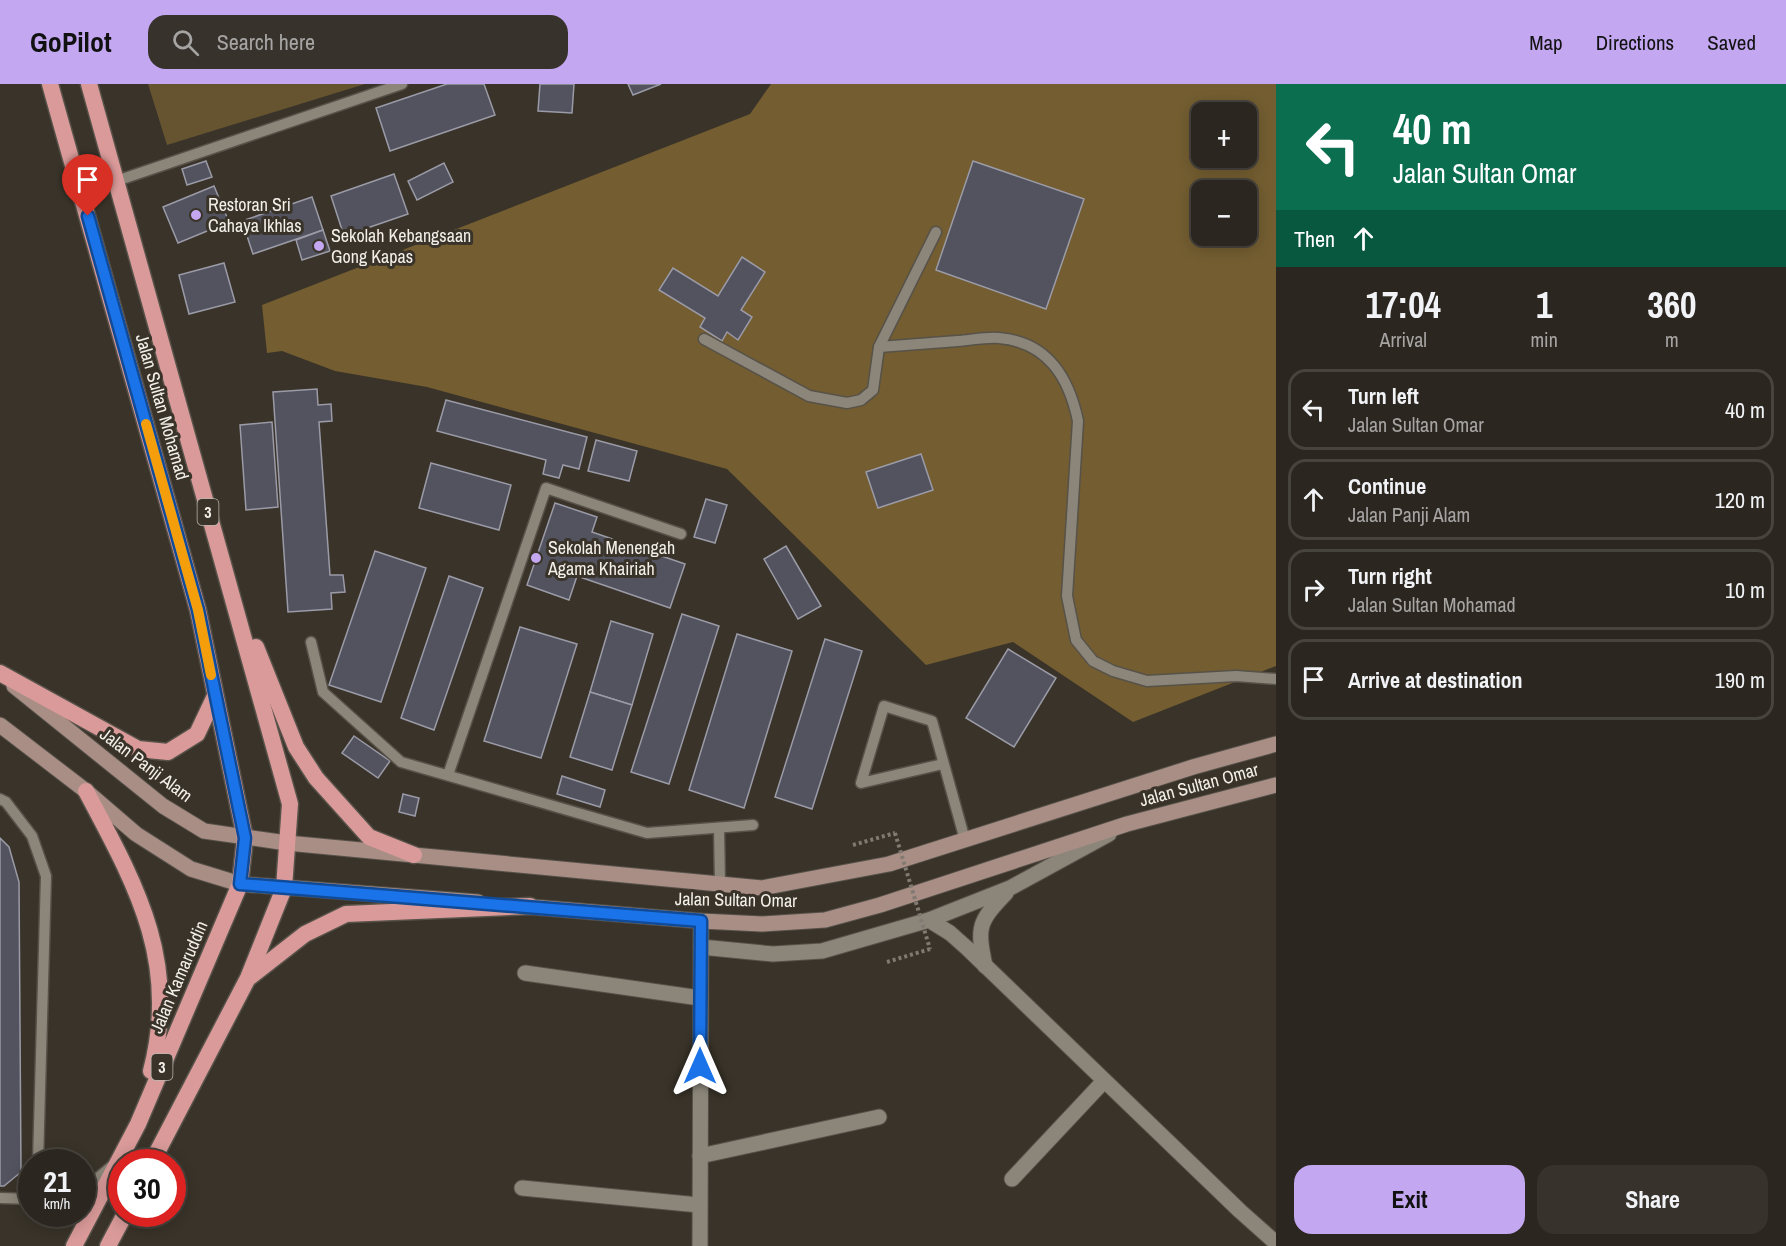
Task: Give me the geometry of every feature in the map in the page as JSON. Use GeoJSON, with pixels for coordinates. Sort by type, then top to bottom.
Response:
{"type":"FeatureCollection","features":[{"type":"Feature","properties":{"kind":"highway","name":"Jalan Sultan Mohamad"},"geometry":{"type":"LineString","coordinates":[[50,84],[198,610],[245,838],[240,884]]}},
{"type":"Feature","properties":{"kind":"highway","name":"Jalan Sultan Mohamad"},"geometry":{"type":"LineString","coordinates":[[89,84],[290,804],[288,843]]}},
{"type":"Feature","properties":{"kind":"highway"},"geometry":{"type":"LineString","coordinates":[[224,568],[296,747],[315,778],[369,837],[414,855]]}},
{"type":"Feature","properties":{"kind":"highway"},"geometry":{"type":"LineString","coordinates":[[0,674],[138,749],[168,752],[196,734],[215,696]]}},
{"type":"Feature","properties":{"kind":"highway"},"geometry":{"type":"LineString","coordinates":[[86,791],[117,848],[150,924],[162,996],[158,1044],[138,1124]]}},
{"type":"Feature","properties":{"kind":"highway","name":"3"},"geometry":{"type":"LineString","coordinates":[[159,1149],[248,978],[284,888],[288,843]]}},
{"type":"Feature","properties":{"kind":"highway","name":"Jalan Kamaruddin"},"geometry":{"type":"LineString","coordinates":[[124,1149],[138,1124],[240,884]]}},
{"type":"Feature","properties":{"kind":"highway"},"geometry":{"type":"LineString","coordinates":[[248,978],[305,934],[346,914],[530,906]]}},
{"type":"Feature","properties":{"kind":"highway","name":"Jalan Kamaruddin"},"geometry":{"type":"LineString","coordinates":[[74,1246],[108,1180]]}},
{"type":"Feature","properties":{"kind":"highway"},"geometry":{"type":"LineString","coordinates":[[108,1246],[118,1227]]}},
{"type":"Feature","properties":{"kind":"main road","name":"Jalan Panji Alam"},"geometry":{"type":"LineString","coordinates":[[0,674],[163,806],[204,831],[288,843]]}},
{"type":"Feature","properties":{"kind":"main road"},"geometry":{"type":"LineString","coordinates":[[0,725],[86,791],[136,834],[191,869],[240,884],[284,888]]}},
{"type":"Feature","properties":{"kind":"main road","name":"Jalan Sultan Omar"},"geometry":{"type":"LineString","coordinates":[[288,843],[762,888],[890,864],[1193,767],[1276,744]]}},
{"type":"Feature","properties":{"kind":"main road","name":"Jalan Sultan Omar"},"geometry":{"type":"LineString","coordinates":[[284,888],[701,921],[762,924],[825,920],[880,905],[1127,824],[1276,785]]}},
{"type":"Feature","properties":{"kind":"street"},"geometry":{"type":"LineString","coordinates":[[701,947],[773,954],[822,951],[928,920],[1010,888],[1127,824]]}},
{"type":"Feature","properties":{"kind":"street"},"geometry":{"type":"LineString","coordinates":[[985,966],[979,926],[984,916],[1010,888]]}},
{"type":"Feature","properties":{"kind":"street"},"geometry":{"type":"LineString","coordinates":[[928,920],[950,933],[1276,1243]]}},
{"type":"Feature","properties":{"kind":"street"},"geometry":{"type":"LineString","coordinates":[[700,1246],[701,921]]}},
{"type":"Feature","properties":{"kind":"street"},"geometry":{"type":"LineString","coordinates":[[525,973],[700,998]]}},
{"type":"Feature","properties":{"kind":"street"},"geometry":{"type":"LineString","coordinates":[[1012,1179],[1104,1081]]}},
{"type":"Feature","properties":{"kind":"street"},"geometry":{"type":"LineString","coordinates":[[700,1156],[879,1117]]}},
{"type":"Feature","properties":{"kind":"street"},"geometry":{"type":"LineString","coordinates":[[522,1188],[699,1205]]}},
{"type":"Feature","properties":{"kind":"lane"},"geometry":{"type":"LineString","coordinates":[[81,193],[402,84]]}},
{"type":"Feature","properties":{"kind":"lane"},"geometry":{"type":"LineString","coordinates":[[704,339],[809,396],[846,403],[861,400],[873,390],[879,347],[936,232]]}},
{"type":"Feature","properties":{"kind":"lane"},"geometry":{"type":"LineString","coordinates":[[879,347],[999,338],[1023,343],[1043,355],[1062,374],[1072,396],[1078,421],[1067,596],[1077,640],[1093,661],[1113,671],[1147,681],[1236,676],[1276,679]]}},
{"type":"Feature","properties":{"kind":"lane"},"geometry":{"type":"LineString","coordinates":[[448,776],[546,488],[681,534]]}},
{"type":"Feature","properties":{"kind":"lane"},"geometry":{"type":"LineString","coordinates":[[311,642],[323,692],[401,762],[647,833],[753,825]]}},
{"type":"Feature","properties":{"kind":"lane"},"geometry":{"type":"LineString","coordinates":[[943,764],[861,783],[884,706],[932,721],[965,840]]}},
{"type":"Feature","properties":{"kind":"lane"},"geometry":{"type":"LineString","coordinates":[[0,800],[6,802],[32,836],[46,876],[38,1149]]}},
{"type":"Feature","properties":{"kind":"lane"},"geometry":{"type":"LineString","coordinates":[[719,828],[720,885]]}},
{"type":"Feature","properties":{"kind":"lane"},"geometry":{"type":"LineString","coordinates":[[96,1179],[108,1169]]}},
{"type":"Feature","properties":{"kind":"lane"},"geometry":{"type":"LineString","coordinates":[[0,1198],[18,1199]]}},
{"type":"Feature","properties":{"kind":"path"},"geometry":{"type":"LineString","coordinates":[[853,845],[895,833],[930,949],[887,962]]}},
{"type":"Feature","properties":{"kind":"shaded area"},"geometry":{"type":"Polygon","coordinates":[[[148,84],[365,84],[167,145],[148,84]]]}},
{"type":"Feature","properties":{"kind":"shaded area"},"geometry":{"type":"Polygon","coordinates":[[[771,84],[1276,84],[1276,666],[1133,722],[1013,642],[926,665],[727,469],[427,387],[335,371],[282,351],[267,353],[262,305],[750,114],[771,84]]]}},
{"type":"Feature","properties":{"kind":"building"},"geometry":{"type":"Polygon","coordinates":[[[447,84],[484,84],[495,115],[390,151],[376,108],[447,84]]]}},
{"type":"Feature","properties":{"kind":"building"},"geometry":{"type":"Polygon","coordinates":[[[540,84],[574,84],[572,113],[538,111],[540,84]]]}},
{"type":"Feature","properties":{"kind":"building"},"geometry":{"type":"Polygon","coordinates":[[[628,84],[661,84],[633,95],[628,84]]]}},
{"type":"Feature","properties":{"kind":"building"},"geometry":{"type":"Polygon","coordinates":[[[206,161],[212,177],[187,185],[182,169],[206,161]]]}},
{"type":"Feature","properties":{"kind":"building"},"geometry":{"type":"Polygon","coordinates":[[[973,161],[1084,199],[1046,309],[936,270],[973,161]]]}},
{"type":"Feature","properties":{"kind":"building"},"geometry":{"type":"Polygon","coordinates":[[[444,163],[453,182],[417,200],[408,181],[444,163]]]}},
{"type":"Feature","properties":{"kind":"building"},"geometry":{"type":"Polygon","coordinates":[[[394,174],[408,214],[344,236],[331,196],[394,174]]]}},
{"type":"Feature","properties":{"kind":"building","name":"Restoran Sri Cahaya Ikhlas"},"geometry":{"type":"Polygon","coordinates":[[[214,186],[229,222],[178,243],[163,207],[214,186]]]}},
{"type":"Feature","properties":{"kind":"building"},"geometry":{"type":"Polygon","coordinates":[[[312,197],[323,230],[253,254],[242,221],[312,197]]]}},
{"type":"Feature","properties":{"kind":"building"},"geometry":{"type":"Polygon","coordinates":[[[323,230],[330,251],[302,260],[296,240],[323,230]]]}},
{"type":"Feature","properties":{"kind":"building"},"geometry":{"type":"Polygon","coordinates":[[[742,257],[765,272],[741,310],[752,317],[738,340],[727,332],[722,341],[700,327],[705,318],[659,290],[673,268],[718,296],[742,257]]]}},
{"type":"Feature","properties":{"kind":"building"},"geometry":{"type":"Polygon","coordinates":[[[224,263],[235,302],[189,314],[179,275],[224,263]]]}},
{"type":"Feature","properties":{"kind":"building"},"geometry":{"type":"Polygon","coordinates":[[[317,389],[318,405],[331,404],[332,421],[319,422],[330,575],[343,575],[345,592],[331,593],[332,609],[288,612],[273,392],[317,389]]]}},
{"type":"Feature","properties":{"kind":"building"},"geometry":{"type":"Polygon","coordinates":[[[446,400],[587,437],[579,469],[563,465],[559,478],[543,474],[546,460],[437,431],[446,400]]]}},
{"type":"Feature","properties":{"kind":"building"},"geometry":{"type":"Polygon","coordinates":[[[272,422],[278,507],[246,510],[240,425],[272,422]]]}},
{"type":"Feature","properties":{"kind":"building"},"geometry":{"type":"Polygon","coordinates":[[[596,440],[637,451],[629,481],[588,471],[596,440]]]}},
{"type":"Feature","properties":{"kind":"building"},"geometry":{"type":"Polygon","coordinates":[[[921,454],[933,490],[878,508],[866,472],[921,454]]]}},
{"type":"Feature","properties":{"kind":"building"},"geometry":{"type":"Polygon","coordinates":[[[431,463],[511,485],[499,530],[419,508],[431,463]]]}},
{"type":"Feature","properties":{"kind":"building"},"geometry":{"type":"Polygon","coordinates":[[[706,499],[727,505],[715,543],[694,537],[706,499]]]}},
{"type":"Feature","properties":{"kind":"building"},"geometry":{"type":"Polygon","coordinates":[[[555,503],[597,517],[592,532],[685,564],[670,608],[577,576],[569,600],[527,585],[555,503]]]}},
{"type":"Feature","properties":{"kind":"building"},"geometry":{"type":"Polygon","coordinates":[[[786,546],[821,606],[798,619],[764,559],[786,546]]]}},
{"type":"Feature","properties":{"kind":"building"},"geometry":{"type":"Polygon","coordinates":[[[375,551],[426,568],[381,702],[329,685],[375,551]]]}},
{"type":"Feature","properties":{"kind":"building"},"geometry":{"type":"Polygon","coordinates":[[[449,576],[483,588],[434,730],[401,718],[449,576]]]}},
{"type":"Feature","properties":{"kind":"building"},"geometry":{"type":"Polygon","coordinates":[[[682,614],[719,626],[669,784],[631,772],[682,614]]]}},
{"type":"Feature","properties":{"kind":"building"},"geometry":{"type":"Polygon","coordinates":[[[611,621],[653,634],[632,705],[590,692],[611,621]]]}},
{"type":"Feature","properties":{"kind":"building"},"geometry":{"type":"Polygon","coordinates":[[[520,627],[577,644],[541,758],[484,741],[520,627]]]}},
{"type":"Feature","properties":{"kind":"building"},"geometry":{"type":"Polygon","coordinates":[[[737,634],[792,651],[744,808],[689,790],[737,634]]]}},
{"type":"Feature","properties":{"kind":"building"},"geometry":{"type":"Polygon","coordinates":[[[825,639],[862,651],[812,809],[775,797],[825,639]]]}},
{"type":"Feature","properties":{"kind":"building"},"geometry":{"type":"Polygon","coordinates":[[[1008,649],[1056,678],[1014,747],[966,718],[1008,649]]]}},
{"type":"Feature","properties":{"kind":"building"},"geometry":{"type":"Polygon","coordinates":[[[590,692],[632,705],[612,770],[570,757],[590,692]]]}},
{"type":"Feature","properties":{"kind":"building"},"geometry":{"type":"Polygon","coordinates":[[[354,736],[390,761],[378,778],[342,753],[354,736]]]}},
{"type":"Feature","properties":{"kind":"building"},"geometry":{"type":"Polygon","coordinates":[[[562,776],[605,790],[600,807],[557,794],[562,776]]]}},
{"type":"Feature","properties":{"kind":"building"},"geometry":{"type":"Polygon","coordinates":[[[403,794],[419,798],[415,816],[399,812],[403,794]]]}},
{"type":"Feature","properties":{"kind":"building"},"geometry":{"type":"Polygon","coordinates":[[[0,838],[9,847],[19,882],[21,1149],[18,1149],[18,1174],[4,1186],[0,1186],[0,838]]]}},
{"type":"Feature","properties":{"kind":"slow traffic"},"geometry":{"type":"LineString","coordinates":[[146,424],[198,610],[211,675]]}},
{"type":"Feature","properties":{"kind":"place","name":"Restoran Sri Cahaya Ikhlas"},"geometry":{"type":"Point","coordinates":[196,215]}},
{"type":"Feature","properties":{"kind":"place","name":"Sekolah Kebangsaan Gong Kapas"},"geometry":{"type":"Point","coordinates":[319,246]}},
{"type":"Feature","properties":{"kind":"place","name":"Sekolah Menengah Agama Khairiah"},"geometry":{"type":"Point","coordinates":[536,558]}},
{"type":"Feature","properties":{"kind":"route"},"geometry":{"type":"LineString","coordinates":[[88,216],[198,610],[245,838],[240,884],[701,921],[700,1066]]}}]}
